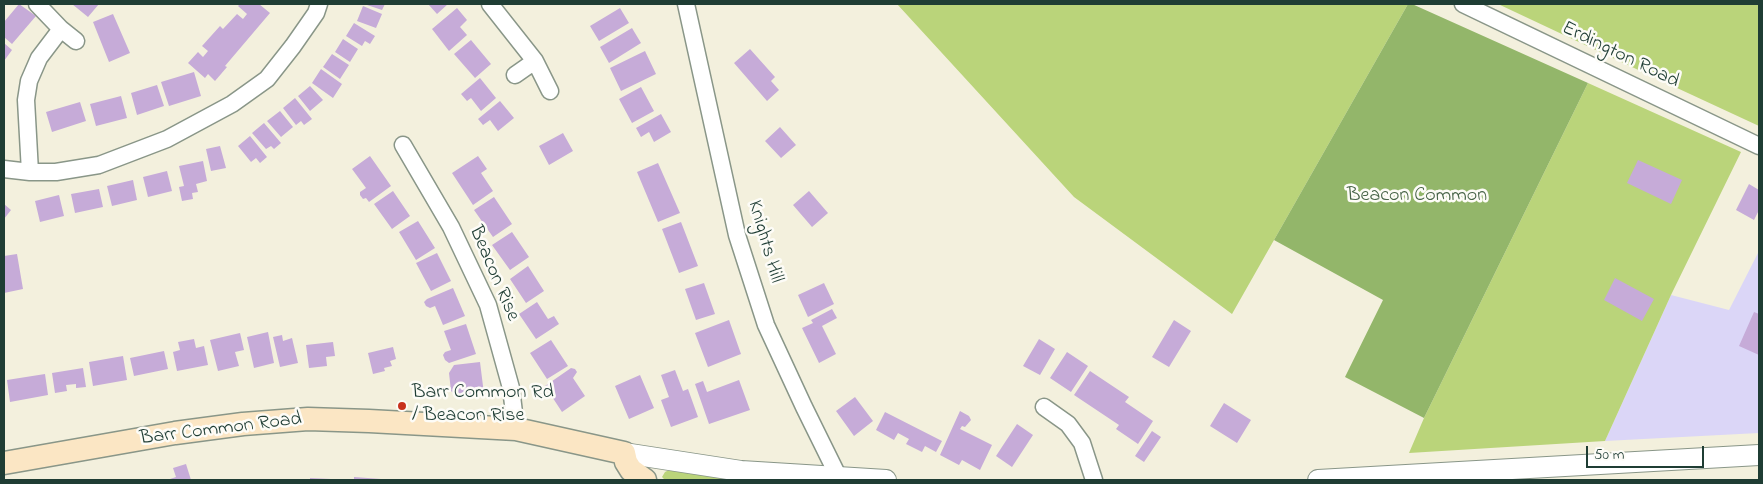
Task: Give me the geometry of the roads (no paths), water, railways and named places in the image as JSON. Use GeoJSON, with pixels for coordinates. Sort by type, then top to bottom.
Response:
{"type":"FeatureCollection","features":[{"type":"Feature","properties":{"kind":"main road","name":"Barr Common Road"},"geometry":{"type":"LineString","coordinates":[[4,463],[175,433],[243,424],[308,419],[444,424],[516,429],[624,453]]}},
{"type":"Feature","properties":{"kind":"main road"},"geometry":{"type":"LineString","coordinates":[[624,453],[626,462],[631,470],[645,480]]}},
{"type":"Feature","properties":{"kind":"street"},"geometry":{"type":"LineString","coordinates":[[37,4],[61,29],[76,41]]}},
{"type":"Feature","properties":{"kind":"street"},"geometry":{"type":"LineString","coordinates":[[4,169],[56,172],[99,165],[167,139],[232,104],[267,78],[293,46],[316,13],[319,4]]}},
{"type":"Feature","properties":{"kind":"street"},"geometry":{"type":"LineString","coordinates":[[490,4],[535,62],[550,90]]}},
{"type":"Feature","properties":{"kind":"street","name":"Knights Hill"},"geometry":{"type":"LineString","coordinates":[[686,4],[737,235],[763,316],[839,478]]}},
{"type":"Feature","properties":{"kind":"street","name":"Erdington Road"},"geometry":{"type":"LineString","coordinates":[[1463,4],[1759,146]]}},
{"type":"Feature","properties":{"kind":"street"},"geometry":{"type":"LineString","coordinates":[[30,172],[26,100],[30,81],[39,58],[61,29]]}},
{"type":"Feature","properties":{"kind":"street"},"geometry":{"type":"LineString","coordinates":[[515,75],[535,62]]}},
{"type":"Feature","properties":{"kind":"street","name":"Beacon Rise"},"geometry":{"type":"LineString","coordinates":[[403,145],[451,227],[488,305],[511,388],[516,429]]}},
{"type":"Feature","properties":{"kind":"street"},"geometry":{"type":"LineString","coordinates":[[1044,407],[1068,424],[1082,443],[1094,480]]}},
{"type":"Feature","properties":{"kind":"street","name":"Barr Common Road"},"geometry":{"type":"LineString","coordinates":[[624,453],[741,471],[886,480]]}},
{"type":"Feature","properties":{"kind":"street"},"geometry":{"type":"LineString","coordinates":[[1318,480],[1759,455]]}},
{"type":"Feature","properties":{"kind":"place","name":"Barr Common Rd / Beacon Rise"},"geometry":{"type":"Point","coordinates":[402,406]}},
{"type":"Feature","properties":{"kind":"park label","name":"Beacon Common"},"geometry":{"type":"Point","coordinates":[1417,197]}}]}
